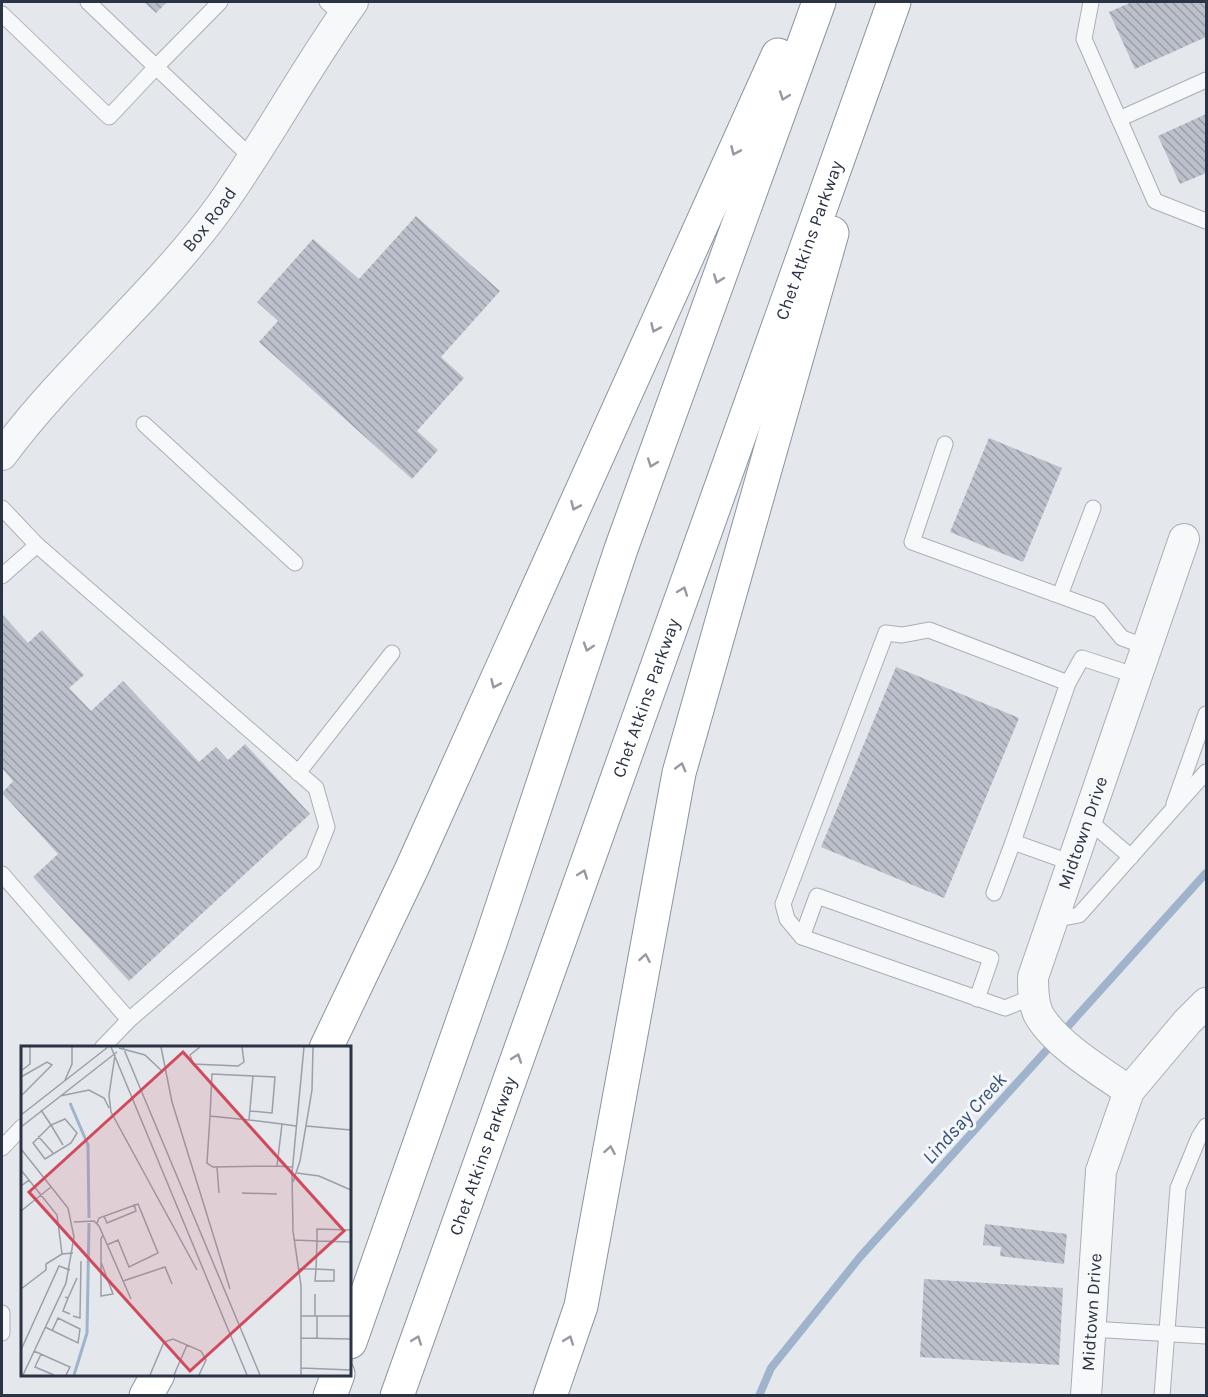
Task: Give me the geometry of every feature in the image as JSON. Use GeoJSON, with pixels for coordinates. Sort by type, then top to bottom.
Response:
{"type":"FeatureCollection","features":[{"type":"Feature","properties":{"kind":"highway"},"geometry":{"type":"LineString","coordinates":[[326,1046],[417,858],[802,2]]}},
{"type":"Feature","properties":{"kind":"highway"},"geometry":{"type":"LineString","coordinates":[[351,1338],[490,943],[621,549],[819,2]]}},
{"type":"Feature","properties":{"kind":"highway"},"geometry":{"type":"LineString","coordinates":[[550,1395],[582,1306],[679,774],[896,2]]}},
{"type":"Feature","properties":{"kind":"highway","name":"Chet Atkins Parkway"},"geometry":{"type":"LineString","coordinates":[[397,1395],[896,2]]}},
{"type":"Feature","properties":{"kind":"highway"},"geometry":{"type":"LineString","coordinates":[[146,1395],[157,1376]]}},
{"type":"Feature","properties":{"kind":"highway"},"geometry":{"type":"LineString","coordinates":[[163,1395],[170,1376]]}},
{"type":"Feature","properties":{"kind":"highway"},"geometry":{"type":"LineString","coordinates":[[330,1395],[337,1376]]}},
{"type":"Feature","properties":{"kind":"street","name":"Box Road"},"geometry":{"type":"LineString","coordinates":[[2,455],[32,413],[138,306],[221,205],[341,6]]}},
{"type":"Feature","properties":{"kind":"street","name":"Box Road"},"geometry":{"type":"LineString","coordinates":[[2,425],[32,413]]}},
{"type":"Feature","properties":{"kind":"street","name":"Midtown Drive"},"geometry":{"type":"LineString","coordinates":[[1033,998],[1034,977],[1184,540]]}},
{"type":"Feature","properties":{"kind":"street"},"geometry":{"type":"LineString","coordinates":[[1033,998],[1040,1017],[1059,1037],[1129,1091]]}},
{"type":"Feature","properties":{"kind":"street","name":"Midtown Drive"},"geometry":{"type":"LineString","coordinates":[[1086,1395],[1101,1171],[1129,1091],[1206,1003]]}},
{"type":"Feature","properties":{"kind":"lane"},"geometry":{"type":"LineString","coordinates":[[88,2],[251,157]]}},
{"type":"Feature","properties":{"kind":"lane"},"geometry":{"type":"LineString","coordinates":[[2,14],[109,117],[220,2]]}},
{"type":"Feature","properties":{"kind":"lane"},"geometry":{"type":"LineString","coordinates":[[1091,2],[1084,39],[1155,201],[1206,220]]}},
{"type":"Feature","properties":{"kind":"lane"},"geometry":{"type":"LineString","coordinates":[[1119,119],[1206,80]]}},
{"type":"Feature","properties":{"kind":"lane"},"geometry":{"type":"LineString","coordinates":[[144,424],[295,563]]}},
{"type":"Feature","properties":{"kind":"lane"},"geometry":{"type":"LineString","coordinates":[[945,444],[912,542],[1099,610],[1122,638],[1147,647]]}},
{"type":"Feature","properties":{"kind":"lane"},"geometry":{"type":"LineString","coordinates":[[2,508],[37,545],[316,788],[327,827],[313,862],[129,1020],[103,1046]]}},
{"type":"Feature","properties":{"kind":"lane"},"geometry":{"type":"LineString","coordinates":[[1060,595],[1093,508]]}},
{"type":"Feature","properties":{"kind":"lane"},"geometry":{"type":"LineString","coordinates":[[2,576],[37,545]]}},
{"type":"Feature","properties":{"kind":"lane"},"geometry":{"type":"LineString","coordinates":[[1033,998],[1005,1008],[802,937],[787,919],[783,904],[886,633],[902,635],[929,630],[1068,683]]}},
{"type":"Feature","properties":{"kind":"lane"},"geometry":{"type":"LineString","coordinates":[[298,773],[392,653]]}},
{"type":"Feature","properties":{"kind":"lane"},"geometry":{"type":"LineString","coordinates":[[994,893],[1068,683],[1082,658],[1137,676]]}},
{"type":"Feature","properties":{"kind":"lane"},"geometry":{"type":"LineString","coordinates":[[1171,812],[1206,714]]}},
{"type":"Feature","properties":{"kind":"lane"},"geometry":{"type":"LineString","coordinates":[[1053,920],[1079,915],[1206,772]]}},
{"type":"Feature","properties":{"kind":"lane"},"geometry":{"type":"LineString","coordinates":[[1088,820],[1131,856]]}},
{"type":"Feature","properties":{"kind":"lane"},"geometry":{"type":"LineString","coordinates":[[1013,842],[1072,863]]}},
{"type":"Feature","properties":{"kind":"lane"},"geometry":{"type":"LineString","coordinates":[[2,874],[129,1020]]}},
{"type":"Feature","properties":{"kind":"lane"},"geometry":{"type":"LineString","coordinates":[[802,937],[817,896],[991,958],[977,999]]}},
{"type":"Feature","properties":{"kind":"lane"},"geometry":{"type":"LineString","coordinates":[[1162,1395],[1178,1188],[1199,1137],[1206,1126]]}},
{"type":"Feature","properties":{"kind":"lane"},"geometry":{"type":"LineString","coordinates":[[2,1148],[21,1128]]}},
{"type":"Feature","properties":{"kind":"lane"},"geometry":{"type":"LineString","coordinates":[[2,1313],[4,1321],[2,1333]]}},
{"type":"Feature","properties":{"kind":"lane"},"geometry":{"type":"LineString","coordinates":[[1091,1329],[1206,1336]]}},
{"type":"Feature","properties":{"kind":"building"},"geometry":{"type":"Polygon","coordinates":[[[144,2],[167,2],[156,13],[144,2]]]}},
{"type":"Feature","properties":{"kind":"building"},"geometry":{"type":"Polygon","coordinates":[[[1132,2],[1206,2],[1206,37],[1135,69],[1109,12],[1132,2]]]}},
{"type":"Feature","properties":{"kind":"building"},"geometry":{"type":"Polygon","coordinates":[[[1206,114],[1206,173],[1180,184],[1158,136],[1206,114]]]}},
{"type":"Feature","properties":{"kind":"building"},"geometry":{"type":"Polygon","coordinates":[[[416,216],[500,291],[441,357],[464,378],[417,431],[438,450],[412,479],[259,342],[278,321],[257,302],[313,239],[359,279],[416,216]]]}},
{"type":"Feature","properties":{"kind":"building"},"geometry":{"type":"Polygon","coordinates":[[[989,438],[1062,468],[1023,562],[950,532],[989,438]]]}},
{"type":"Feature","properties":{"kind":"building"},"geometry":{"type":"Polygon","coordinates":[[[2,614],[28,643],[42,630],[84,675],[69,688],[91,711],[123,681],[199,762],[216,747],[228,760],[245,744],[310,814],[129,981],[33,877],[58,854],[2,793],[13,781],[2,768],[2,614]]]}},
{"type":"Feature","properties":{"kind":"building"},"geometry":{"type":"Polygon","coordinates":[[[896,667],[1019,718],[944,898],[821,847],[896,667]]]}},
{"type":"Feature","properties":{"kind":"building"},"geometry":{"type":"Polygon","coordinates":[[[985,1224],[1067,1234],[1064,1264],[1000,1256],[1001,1247],[983,1245],[985,1224]]]}},
{"type":"Feature","properties":{"kind":"building"},"geometry":{"type":"Polygon","coordinates":[[[924,1279],[1063,1288],[1059,1365],[920,1357],[924,1279]]]}},
{"type":"Feature","properties":{"kind":"waterway","name":"Lindsay Creek"},"geometry":{"type":"LineString","coordinates":[[1061,1034],[1206,873]]}},
{"type":"Feature","properties":{"kind":"waterway","name":"Lindsay Creek"},"geometry":{"type":"LineString","coordinates":[[759,1396],[771,1368],[860,1257],[1053,1043]]}}]}
